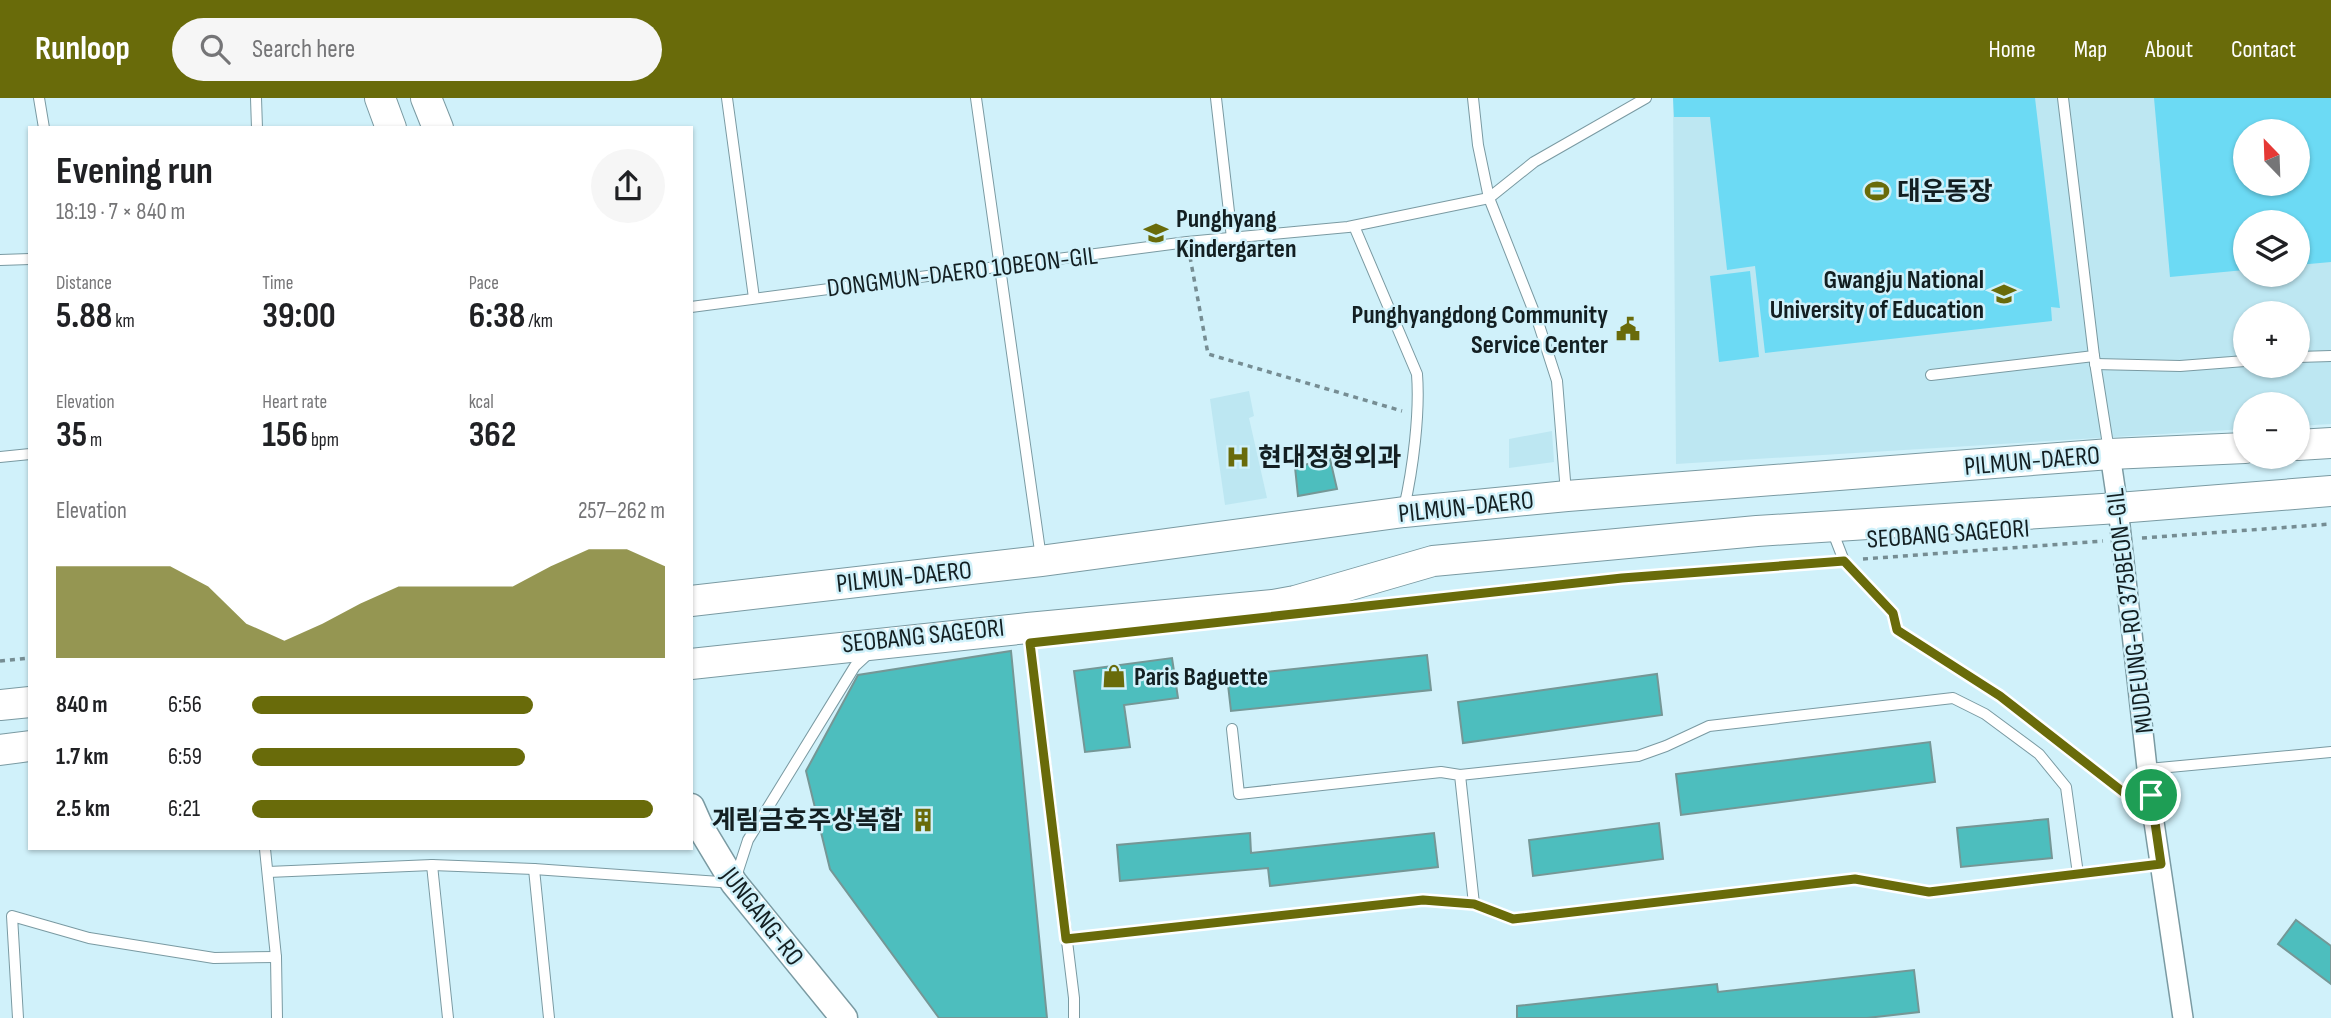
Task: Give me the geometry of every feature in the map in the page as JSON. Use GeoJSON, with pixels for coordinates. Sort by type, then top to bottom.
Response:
{"type":"FeatureCollection","features":[{"type":"Feature","properties":{"kind":"main road"},"geometry":{"type":"LineString","coordinates":[[380,98],[390,126]]}},
{"type":"Feature","properties":{"kind":"main road"},"geometry":{"type":"LineString","coordinates":[[426,98],[437,126]]}},
{"type":"Feature","properties":{"kind":"main road"},"geometry":{"type":"LineString","coordinates":[[2310,444],[2331,443]]}},
{"type":"Feature","properties":{"kind":"main road","name":"PILMUN-DAERO"},"geometry":{"type":"LineString","coordinates":[[693,601],[1041,561],[1404,512],[1567,496],[2110,454],[2233,449]]}},
{"type":"Feature","properties":{"kind":"main road","name":"PILMUN-DAERO"},"geometry":{"type":"LineString","coordinates":[[693,664],[1294,601],[1433,561],[1830,526],[2118,508],[2331,491]]}},
{"type":"Feature","properties":{"kind":"main road"},"geometry":{"type":"LineString","coordinates":[[0,705],[28,702]]}},
{"type":"Feature","properties":{"kind":"main road"},"geometry":{"type":"LineString","coordinates":[[0,750],[28,746]]}},
{"type":"Feature","properties":{"kind":"main road","name":"JUNGANG-RO"},"geometry":{"type":"LineString","coordinates":[[693,812],[734,883],[844,1018]]}},
{"type":"Feature","properties":{"kind":"street","name":"MUDEUNG-RO 375BEON-GIL"},"geometry":{"type":"LineString","coordinates":[[2110,454],[2151,795],[2183,1018]]}},
{"type":"Feature","properties":{"kind":"lane"},"geometry":{"type":"LineString","coordinates":[[39,98],[44,126]]}},
{"type":"Feature","properties":{"kind":"lane"},"geometry":{"type":"LineString","coordinates":[[256,98],[257,126]]}},
{"type":"Feature","properties":{"kind":"lane"},"geometry":{"type":"LineString","coordinates":[[727,98],[754,298]]}},
{"type":"Feature","properties":{"kind":"lane"},"geometry":{"type":"LineString","coordinates":[[976,98],[1041,561]]}},
{"type":"Feature","properties":{"kind":"lane"},"geometry":{"type":"LineString","coordinates":[[1216,98],[1232,238]]}},
{"type":"Feature","properties":{"kind":"lane"},"geometry":{"type":"LineString","coordinates":[[1473,98],[1478,145],[1489,198],[1538,322],[1557,381],[1567,496]]}},
{"type":"Feature","properties":{"kind":"lane","name":"DONGMUN-DAERO 10BEON-GIL"},"geometry":{"type":"LineString","coordinates":[[693,307],[1187,242],[1354,226],[1489,198],[1534,162],[1646,98]]}},
{"type":"Feature","properties":{"kind":"lane"},"geometry":{"type":"LineString","coordinates":[[2063,98],[2095,360],[2110,454]]}},
{"type":"Feature","properties":{"kind":"lane"},"geometry":{"type":"LineString","coordinates":[[1354,226],[1417,374],[1418,393],[1409,490],[1404,512]]}},
{"type":"Feature","properties":{"kind":"lane"},"geometry":{"type":"LineString","coordinates":[[0,260],[28,258]]}},
{"type":"Feature","properties":{"kind":"lane"},"geometry":{"type":"LineString","coordinates":[[2310,357],[2331,356]]}},
{"type":"Feature","properties":{"kind":"lane"},"geometry":{"type":"LineString","coordinates":[[1931,375],[2095,360],[2180,366],[2233,362]]}},
{"type":"Feature","properties":{"kind":"lane"},"geometry":{"type":"LineString","coordinates":[[0,457],[28,454]]}},
{"type":"Feature","properties":{"kind":"lane"},"geometry":{"type":"LineString","coordinates":[[1830,526],[1844,561],[1893,613],[1897,630],[2000,696],[2123,792],[2131,795],[2151,795]]}},
{"type":"Feature","properties":{"kind":"lane"},"geometry":{"type":"LineString","coordinates":[[1028,628],[1074,998],[1074,1018]]}},
{"type":"Feature","properties":{"kind":"lane"},"geometry":{"type":"LineString","coordinates":[[268,872],[432,865],[734,883],[748,840],[855,666],[881,644]]}},
{"type":"Feature","properties":{"kind":"lane"},"geometry":{"type":"LineString","coordinates":[[1232,729],[1239,794],[1441,772],[1460,775],[1638,756],[1709,726],[1953,698],[1985,714],[2039,754],[2066,787],[2078,874]]}},
{"type":"Feature","properties":{"kind":"lane"},"geometry":{"type":"LineString","coordinates":[[2148,769],[2331,752]]}},
{"type":"Feature","properties":{"kind":"lane"},"geometry":{"type":"LineString","coordinates":[[1460,775],[1474,904]]}},
{"type":"Feature","properties":{"kind":"lane"},"geometry":{"type":"LineString","coordinates":[[265,850],[276,957],[277,1018]]}},
{"type":"Feature","properties":{"kind":"lane"},"geometry":{"type":"LineString","coordinates":[[1066,939],[1423,900],[1474,904],[1513,919],[1855,879],[1929,892],[2161,864]]}},
{"type":"Feature","properties":{"kind":"lane"},"geometry":{"type":"LineString","coordinates":[[432,865],[448,1018]]}},
{"type":"Feature","properties":{"kind":"lane"},"geometry":{"type":"LineString","coordinates":[[534,869],[549,1018]]}},
{"type":"Feature","properties":{"kind":"lane"},"geometry":{"type":"LineString","coordinates":[[18,1018],[12,916],[89,938],[214,958],[276,957]]}},
{"type":"Feature","properties":{"kind":"path"},"geometry":{"type":"LineString","coordinates":[[1187,242],[1208,354],[1416,415]]}},
{"type":"Feature","properties":{"kind":"path","name":"SEOBANG SAGEORI"},"geometry":{"type":"LineString","coordinates":[[1374,605],[1622,578],[2331,524]]}},
{"type":"Feature","properties":{"kind":"path"},"geometry":{"type":"LineString","coordinates":[[0,661],[28,658]]}},
{"type":"Feature","properties":{"kind":"shaded area","name":"Gwangju National University of Education"},"geometry":{"type":"Polygon","coordinates":[[[1673,98],[2331,98],[2331,424],[2310,425],[2310,392],[2233,392],[2233,430],[1676,464],[1673,98]]]}},
{"type":"Feature","properties":{"kind":"shaded area","name":"대운동장"},"geometry":{"type":"Polygon","coordinates":[[[1673,98],[2035,98],[2060,308],[2051,307],[2052,321],[1765,353],[1755,266],[1727,270],[1710,117],[1674,117],[1673,98]]]}},
{"type":"Feature","properties":{"kind":"shaded area"},"geometry":{"type":"Polygon","coordinates":[[[2154,98],[2331,98],[2331,262],[2310,264],[2310,210],[2233,210],[2233,271],[2170,277],[2154,98]]]}},
{"type":"Feature","properties":{"kind":"shaded area"},"geometry":{"type":"Polygon","coordinates":[[[1750,271],[1759,357],[1719,362],[1710,276],[1750,271]]]}},
{"type":"Feature","properties":{"kind":"shaded area","name":"현대정형외과"},"geometry":{"type":"Polygon","coordinates":[[[1249,391],[1254,416],[1249,418],[1267,498],[1225,505],[1210,399],[1249,391]]]}},
{"type":"Feature","properties":{"kind":"shaded area"},"geometry":{"type":"Polygon","coordinates":[[[1552,431],[1554,462],[1509,468],[1509,439],[1552,431]]]}},
{"type":"Feature","properties":{"kind":"building"},"geometry":{"type":"Polygon","coordinates":[[[1330,459],[1337,489],[1298,496],[1295,467],[1330,459]]]}},
{"type":"Feature","properties":{"kind":"building","name":"계림금호주상복합"},"geometry":{"type":"Polygon","coordinates":[[[1011,651],[1047,1018],[939,1018],[830,869],[806,771],[858,675],[1011,651]]]}},
{"type":"Feature","properties":{"kind":"building"},"geometry":{"type":"Polygon","coordinates":[[[1427,655],[1431,690],[1231,711],[1227,676],[1427,655]]]}},
{"type":"Feature","properties":{"kind":"building"},"geometry":{"type":"Polygon","coordinates":[[[1172,658],[1178,698],[1124,705],[1130,747],[1085,752],[1074,671],[1172,658]]]}},
{"type":"Feature","properties":{"kind":"building"},"geometry":{"type":"Polygon","coordinates":[[[1657,674],[1662,715],[1463,743],[1458,702],[1657,674]]]}},
{"type":"Feature","properties":{"kind":"building"},"geometry":{"type":"Polygon","coordinates":[[[1930,742],[1935,782],[1681,815],[1676,774],[1930,742]]]}},
{"type":"Feature","properties":{"kind":"building"},"geometry":{"type":"Polygon","coordinates":[[[2048,819],[2052,858],[1961,867],[1957,828],[2048,819]]]}},
{"type":"Feature","properties":{"kind":"building"},"geometry":{"type":"Polygon","coordinates":[[[1659,823],[1663,859],[1533,876],[1529,840],[1659,823]]]}},
{"type":"Feature","properties":{"kind":"building"},"geometry":{"type":"Polygon","coordinates":[[[1250,833],[1251,853],[1434,833],[1438,867],[1270,886],[1268,868],[1120,881],[1117,845],[1250,833]]]}},
{"type":"Feature","properties":{"kind":"building"},"geometry":{"type":"Polygon","coordinates":[[[2296,920],[2331,946],[2331,984],[2278,944],[2296,920]]]}},
{"type":"Feature","properties":{"kind":"building"},"geometry":{"type":"Polygon","coordinates":[[[1914,970],[1919,1012],[1867,1018],[1517,1018],[1517,1006],[1717,984],[1718,992],[1914,970]]]}},
{"type":"Feature","properties":{"kind":"place","name":"대운동장"},"geometry":{"type":"Point","coordinates":[1877,191]}},
{"type":"Feature","properties":{"kind":"place","name":"Punghyang Kindergarten"},"geometry":{"type":"Point","coordinates":[1156,233]}},
{"type":"Feature","properties":{"kind":"place","name":"Gwangju National University of Education"},"geometry":{"type":"Point","coordinates":[2004,294]}},
{"type":"Feature","properties":{"kind":"place","name":"Punghyangdong Community Service Center"},"geometry":{"type":"Point","coordinates":[1628,329]}},
{"type":"Feature","properties":{"kind":"place","name":"현대정형외과"},"geometry":{"type":"Point","coordinates":[1238,457]}},
{"type":"Feature","properties":{"kind":"place","name":"Paris Baguette"},"geometry":{"type":"Point","coordinates":[1114,676]}},
{"type":"Feature","properties":{"kind":"place","name":"계림금호주상복합"},"geometry":{"type":"Point","coordinates":[923,820]}},
{"type":"Feature","properties":{"kind":"route"},"geometry":{"type":"LineString","coordinates":[[1844,561],[1893,613],[1897,630],[2000,696],[2123,792],[2131,795],[2151,795],[2161,864],[1929,892],[1855,879],[1513,919],[1474,904],[1423,900],[1066,939],[1030,643],[1622,578],[1844,561]]}}]}
